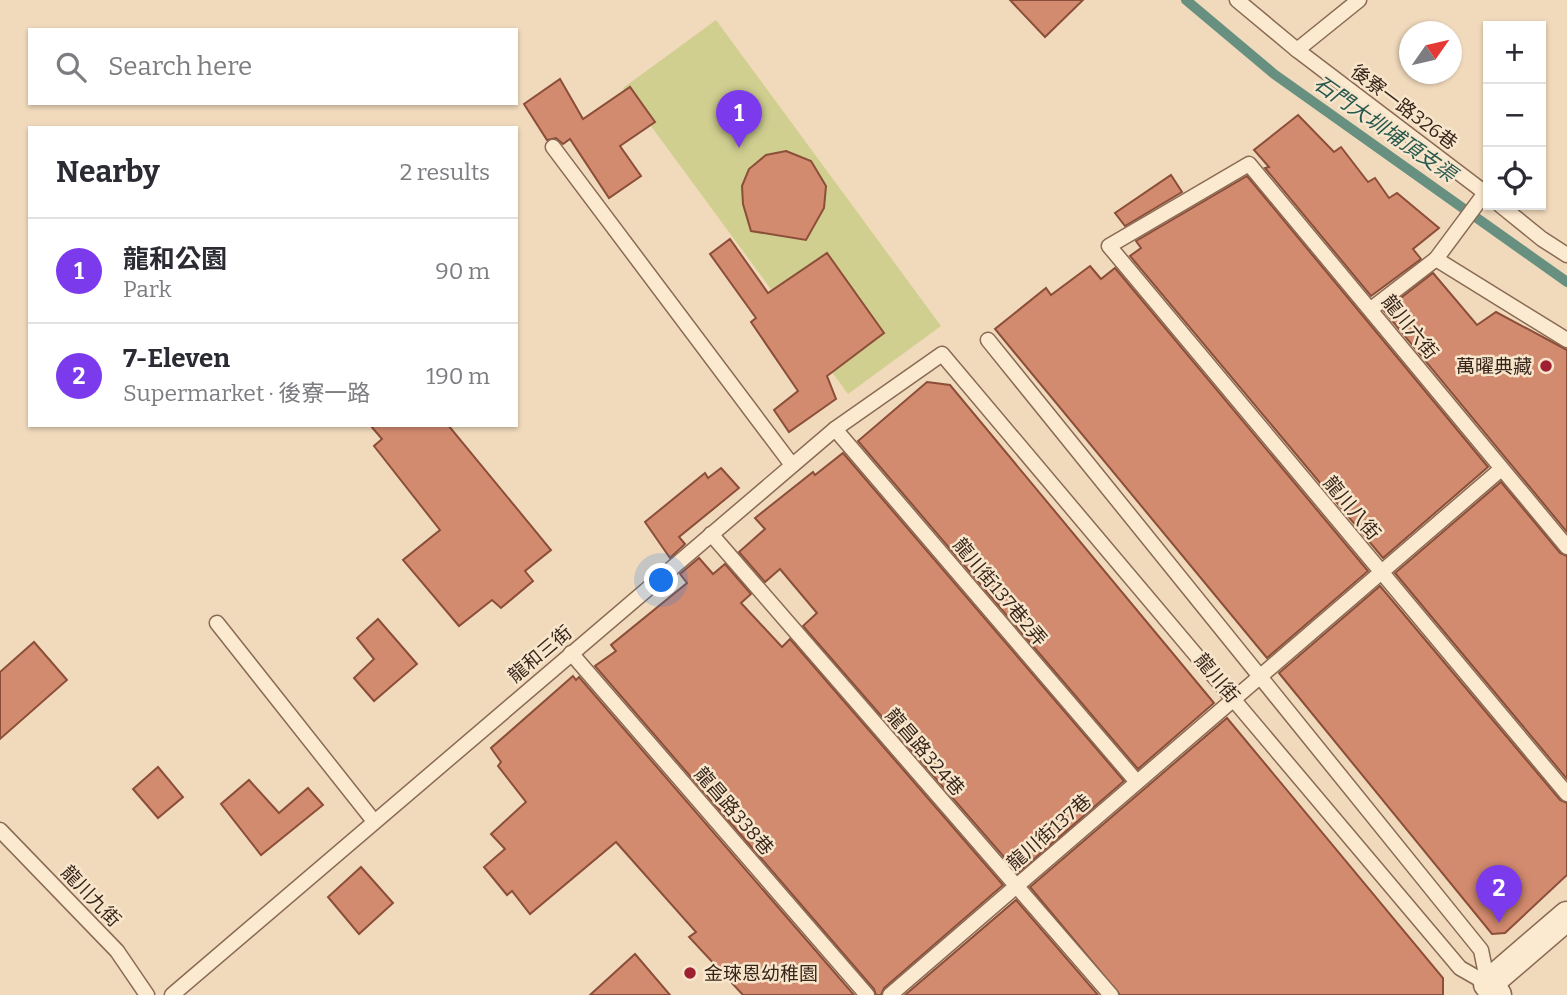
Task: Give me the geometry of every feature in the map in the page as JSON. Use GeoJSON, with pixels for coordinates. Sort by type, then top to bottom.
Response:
{"type":"FeatureCollection","features":[{"type":"Feature","properties":{"kind":"street"},"geometry":{"type":"LineString","coordinates":[[1486,991],[1567,916]]}},
{"type":"Feature","properties":{"kind":"lane","name":"後寮一路326巷"},"geometry":{"type":"LineString","coordinates":[[1237,0],[1483,195]]}},
{"type":"Feature","properties":{"kind":"lane"},"geometry":{"type":"LineString","coordinates":[[1297,50],[1359,0]]}},
{"type":"Feature","properties":{"kind":"lane"},"geometry":{"type":"LineString","coordinates":[[553,147],[792,465]]}},
{"type":"Feature","properties":{"kind":"lane","name":"龍川八街"},"geometry":{"type":"LineString","coordinates":[[1249,163],[1109,246],[1567,794]]}},
{"type":"Feature","properties":{"kind":"lane","name":"龍川六街"},"geometry":{"type":"LineString","coordinates":[[1249,163],[1500,470],[1567,547]]}},
{"type":"Feature","properties":{"kind":"lane"},"geometry":{"type":"LineString","coordinates":[[1371,309],[1436,259],[1483,197]]}},
{"type":"Feature","properties":{"kind":"lane"},"geometry":{"type":"LineString","coordinates":[[1506,210],[1542,239],[1567,254]]}},
{"type":"Feature","properties":{"kind":"lane"},"geometry":{"type":"LineString","coordinates":[[1436,259],[1567,340]]}},
{"type":"Feature","properties":{"kind":"lane"},"geometry":{"type":"LineString","coordinates":[[988,340],[1481,950],[1486,991]]}},
{"type":"Feature","properties":{"kind":"lane","name":"龍和三街"},"geometry":{"type":"LineString","coordinates":[[172,995],[373,820],[835,429],[942,354]]}},
{"type":"Feature","properties":{"kind":"lane","name":"龍川街"},"geometry":{"type":"LineString","coordinates":[[942,354],[1460,968],[1486,991]]}},
{"type":"Feature","properties":{"kind":"lane","name":"龍川街137巷2弄"},"geometry":{"type":"LineString","coordinates":[[835,429],[1136,781]]}},
{"type":"Feature","properties":{"kind":"lane","name":"龍川街137巷"},"geometry":{"type":"LineString","coordinates":[[890,995],[1136,781],[1261,677],[1380,570],[1500,470]]}},
{"type":"Feature","properties":{"kind":"lane","name":"龍昌路324巷"},"geometry":{"type":"LineString","coordinates":[[711,534],[1111,995]]}},
{"type":"Feature","properties":{"kind":"lane"},"geometry":{"type":"LineString","coordinates":[[217,623],[373,820]]}},
{"type":"Feature","properties":{"kind":"lane","name":"龍昌路338巷"},"geometry":{"type":"LineString","coordinates":[[570,653],[867,995]]}},
{"type":"Feature","properties":{"kind":"lane","name":"龍川九街"},"geometry":{"type":"LineString","coordinates":[[0,830],[117,951],[147,995]]}},
{"type":"Feature","properties":{"kind":"shaded area"},"geometry":{"type":"Polygon","coordinates":[[[716,20],[941,326],[848,394],[623,88],[716,20]]]}},
{"type":"Feature","properties":{"kind":"building"},"geometry":{"type":"Polygon","coordinates":[[[1010,0],[1083,0],[1045,37],[1010,0]]]}},
{"type":"Feature","properties":{"kind":"building"},"geometry":{"type":"Polygon","coordinates":[[[560,79],[583,119],[630,87],[655,122],[620,146],[641,176],[609,198],[570,139],[563,144],[556,138],[547,140],[524,104],[560,79]]]}},
{"type":"Feature","properties":{"kind":"building"},"geometry":{"type":"Polygon","coordinates":[[[1298,115],[1334,152],[1341,147],[1368,182],[1375,178],[1389,198],[1397,193],[1439,228],[1413,249],[1421,259],[1371,296],[1265,168],[1269,167],[1254,150],[1298,115]]]}},
{"type":"Feature","properties":{"kind":"building"},"geometry":{"type":"Polygon","coordinates":[[[786,151],[811,161],[826,186],[824,208],[806,240],[751,231],[743,204],[742,186],[749,169],[766,155],[786,151]]]}},
{"type":"Feature","properties":{"kind":"building"},"geometry":{"type":"Polygon","coordinates":[[[1171,175],[1182,192],[1125,226],[1115,213],[1171,175]]]}},
{"type":"Feature","properties":{"kind":"building"},"geometry":{"type":"Polygon","coordinates":[[[1247,176],[1488,467],[1383,558],[1130,256],[1141,248],[1136,241],[1247,176]]]}},
{"type":"Feature","properties":{"kind":"building"},"geometry":{"type":"Polygon","coordinates":[[[730,239],[768,293],[827,253],[884,333],[827,376],[836,399],[789,432],[774,410],[798,391],[751,322],[756,318],[710,254],[730,239]]]}},
{"type":"Feature","properties":{"kind":"building"},"geometry":{"type":"Polygon","coordinates":[[[1090,266],[1101,279],[1115,268],[1368,571],[1267,658],[995,329],[1046,288],[1051,295],[1090,266]]]}},
{"type":"Feature","properties":{"kind":"building"},"geometry":{"type":"Polygon","coordinates":[[[1433,273],[1477,325],[1496,312],[1567,350],[1567,532],[1384,311],[1433,273]]]}},
{"type":"Feature","properties":{"kind":"building"},"geometry":{"type":"Polygon","coordinates":[[[927,382],[950,385],[1214,703],[1138,769],[858,441],[927,382]]]}},
{"type":"Feature","properties":{"kind":"building"},"geometry":{"type":"Polygon","coordinates":[[[372,427],[450,427],[551,550],[525,571],[533,581],[501,608],[492,600],[459,626],[403,560],[440,530],[374,446],[382,439],[372,427]]]}},
{"type":"Feature","properties":{"kind":"building"},"geometry":{"type":"Polygon","coordinates":[[[843,453],[1124,781],[1018,873],[803,626],[817,613],[780,569],[765,582],[739,552],[765,529],[755,518],[813,472],[815,475],[843,453]]]}},
{"type":"Feature","properties":{"kind":"building"},"geometry":{"type":"Polygon","coordinates":[[[721,468],[739,488],[679,537],[685,544],[670,558],[645,522],[705,473],[708,478],[721,468]]]}},
{"type":"Feature","properties":{"kind":"building"},"geometry":{"type":"Polygon","coordinates":[[[1501,482],[1560,553],[1567,556],[1567,779],[1395,573],[1501,482]]]}},
{"type":"Feature","properties":{"kind":"building"},"geometry":{"type":"Polygon","coordinates":[[[699,558],[713,574],[725,564],[751,594],[741,603],[782,647],[790,639],[1003,885],[884,988],[881,995],[876,995],[874,989],[595,666],[616,651],[611,645],[687,583],[680,574],[699,558]]]}},
{"type":"Feature","properties":{"kind":"building"},"geometry":{"type":"Polygon","coordinates":[[[1380,586],[1560,800],[1567,803],[1567,875],[1505,933],[1492,934],[1279,673],[1380,586]]]}},
{"type":"Feature","properties":{"kind":"building"},"geometry":{"type":"Polygon","coordinates":[[[378,619],[417,664],[374,701],[354,678],[374,659],[357,638],[378,619]]]}},
{"type":"Feature","properties":{"kind":"building"},"geometry":{"type":"Polygon","coordinates":[[[34,642],[67,680],[0,739],[0,672],[34,642]]]}},
{"type":"Feature","properties":{"kind":"building"},"geometry":{"type":"Polygon","coordinates":[[[573,676],[576,680],[579,677],[854,995],[743,995],[689,937],[696,932],[616,842],[530,914],[512,891],[507,895],[484,867],[505,849],[491,834],[526,802],[498,766],[501,762],[491,748],[573,676]]]}},
{"type":"Feature","properties":{"kind":"building"},"geometry":{"type":"Polygon","coordinates":[[[1227,718],[1443,978],[1443,995],[1120,995],[1030,887],[1227,718]]]}},
{"type":"Feature","properties":{"kind":"building"},"geometry":{"type":"Polygon","coordinates":[[[158,767],[183,797],[158,818],[133,789],[158,767]]]}},
{"type":"Feature","properties":{"kind":"building"},"geometry":{"type":"Polygon","coordinates":[[[249,780],[279,813],[308,788],[323,805],[261,855],[221,804],[249,780]]]}},
{"type":"Feature","properties":{"kind":"building"},"geometry":{"type":"Polygon","coordinates":[[[361,867],[393,903],[359,934],[328,897],[361,867]]]}},
{"type":"Feature","properties":{"kind":"building"},"geometry":{"type":"Polygon","coordinates":[[[1016,900],[1098,995],[905,995],[1016,900]]]}},
{"type":"Feature","properties":{"kind":"building"},"geometry":{"type":"Polygon","coordinates":[[[635,954],[670,995],[590,995],[635,954]]]}},
{"type":"Feature","properties":{"kind":"waterway","name":"石門大圳埔頂支渠"},"geometry":{"type":"LineString","coordinates":[[1186,0],[1274,74],[1567,282]]}},
{"type":"Feature","properties":{"kind":"place","name":"龍和公園"},"geometry":{"type":"Point","coordinates":[739,148]}},
{"type":"Feature","properties":{"kind":"place","name":"萬曜典藏"},"geometry":{"type":"Point","coordinates":[1546,366]}},
{"type":"Feature","properties":{"kind":"place","name":"7-Eleven"},"geometry":{"type":"Point","coordinates":[1499,923]}},
{"type":"Feature","properties":{"kind":"place","name":"金琜恩幼稚園"},"geometry":{"type":"Point","coordinates":[690,973]}}]}
